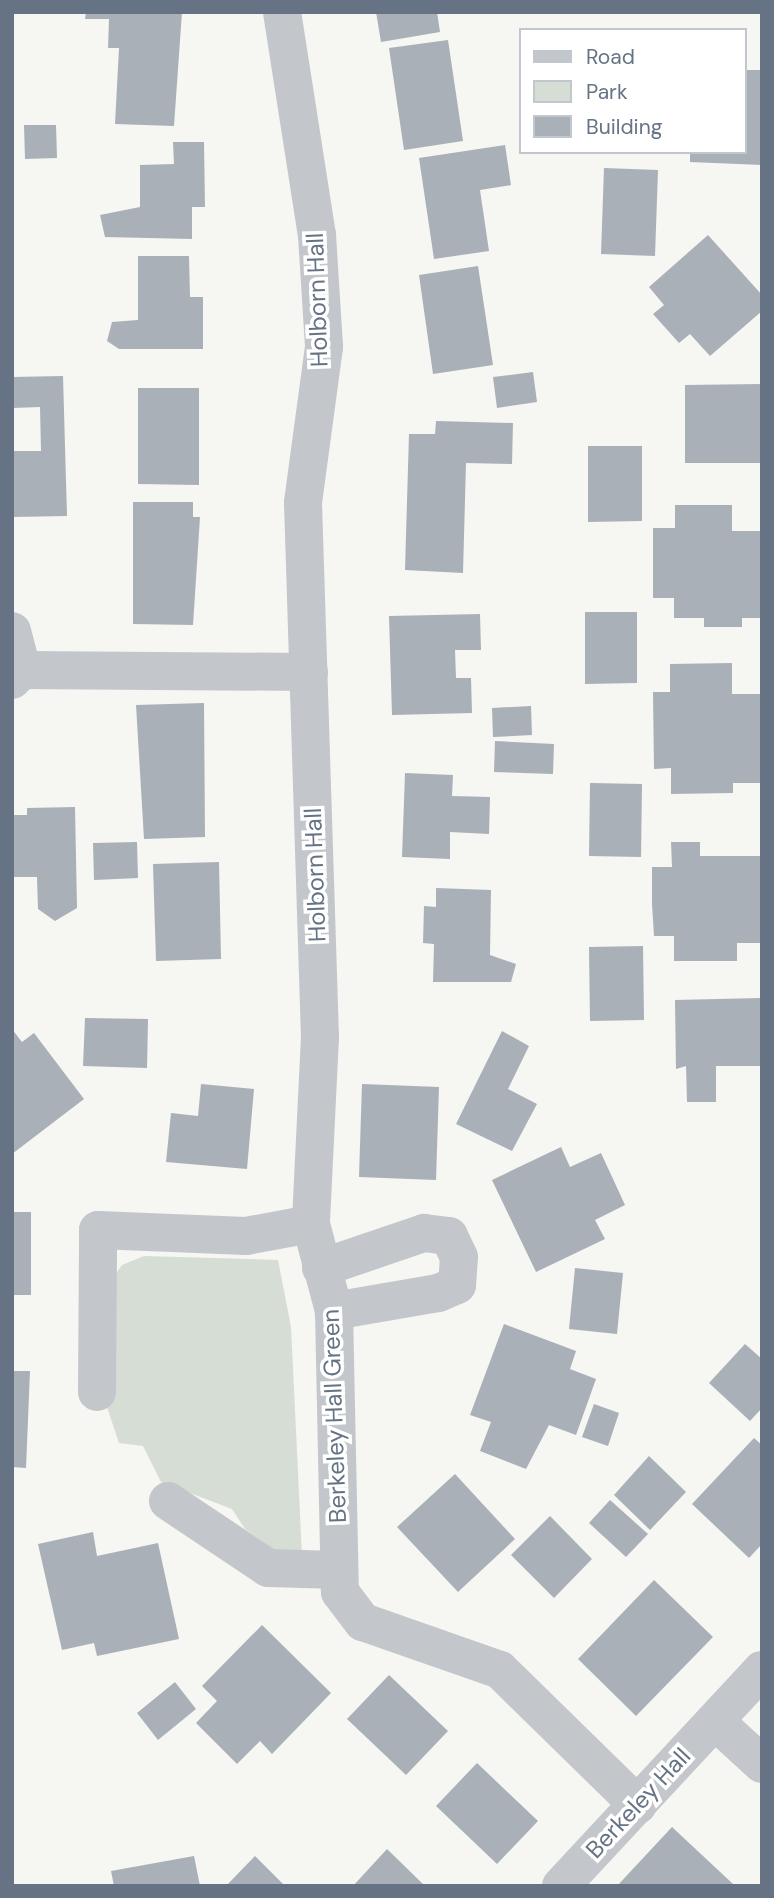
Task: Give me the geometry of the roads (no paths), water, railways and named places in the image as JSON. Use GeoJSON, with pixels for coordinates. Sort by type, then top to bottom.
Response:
{"type":"FeatureCollection","features":[{"type":"Feature","properties":{"kind":"street","name":"Holborn Hall"},"geometry":{"type":"LineString","coordinates":[[282,12],[317,235],[324,347],[303,503],[320,1037]]}},
{"type":"Feature","properties":{"kind":"street"},"geometry":{"type":"LineString","coordinates":[[12,631],[17,675],[309,672]]}},
{"type":"Feature","properties":{"kind":"street","name":"Berkeley Hall Green"},"geometry":{"type":"LineString","coordinates":[[320,1037],[311,1224],[334,1311],[338,1570],[348,1609],[363,1622],[500,1670],[638,1805]]}},
{"type":"Feature","properties":{"kind":"street"},"geometry":{"type":"LineString","coordinates":[[96,1392],[98,1230],[246,1237],[311,1224]]}},
{"type":"Feature","properties":{"kind":"street"},"geometry":{"type":"LineString","coordinates":[[321,1268],[424,1233],[449,1236],[459,1257],[457,1285],[438,1293],[334,1311]]}},
{"type":"Feature","properties":{"kind":"street"},"geometry":{"type":"LineString","coordinates":[[168,1502],[268,1568],[338,1570]]}},
{"type":"Feature","properties":{"kind":"street","name":"Berkeley Hall"},"geometry":{"type":"LineString","coordinates":[[561,1886],[762,1670]]}},
{"type":"Feature","properties":{"kind":"street"},"geometry":{"type":"LineString","coordinates":[[715,1721],[762,1764]]}}]}
